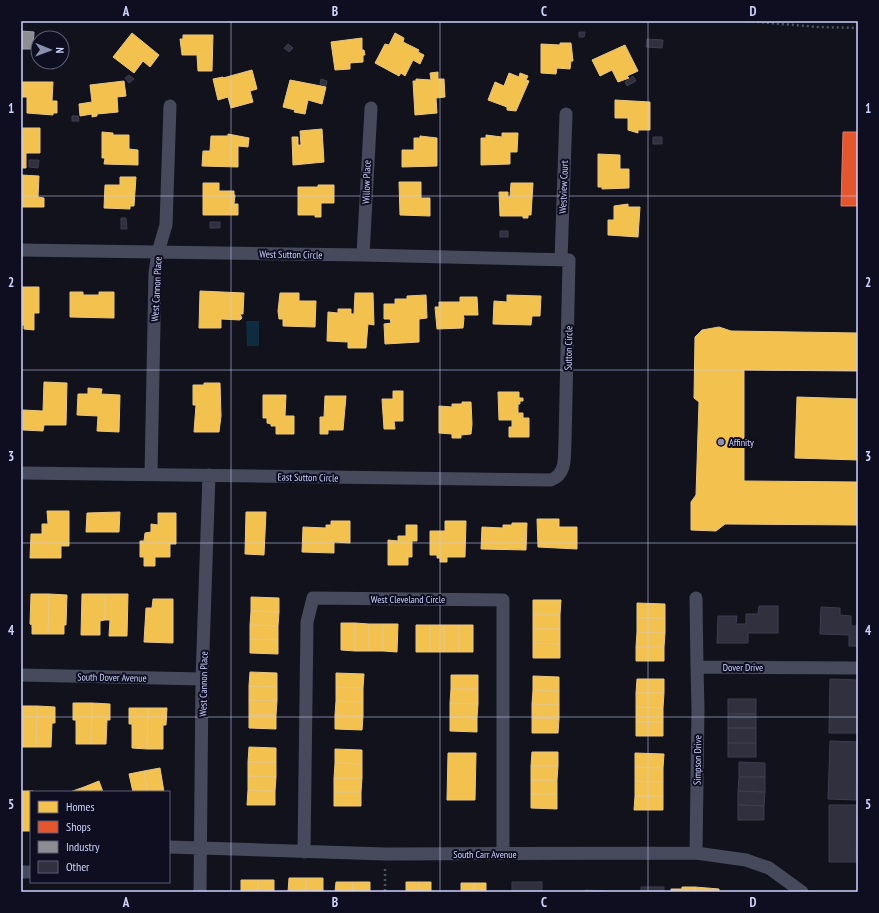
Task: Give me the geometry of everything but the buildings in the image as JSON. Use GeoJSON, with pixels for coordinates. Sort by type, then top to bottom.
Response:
{"type":"FeatureCollection","features":[{"type":"Feature","properties":{"kind":"street","name":"West Cannon Place"},"geometry":{"type":"LineString","coordinates":[[151,474],[155,273],[158,252],[166,225],[170,106]]}},
{"type":"Feature","properties":{"kind":"street","name":"Willow Place"},"geometry":{"type":"LineString","coordinates":[[363,255],[371,108]]}},
{"type":"Feature","properties":{"kind":"street","name":"Westview Court"},"geometry":{"type":"LineString","coordinates":[[561,260],[566,114]]}},
{"type":"Feature","properties":{"kind":"street","name":"West Sutton Circle"},"geometry":{"type":"LineString","coordinates":[[21,250],[363,255],[561,260]]}},
{"type":"Feature","properties":{"kind":"street","name":"Sutton Circle"},"geometry":{"type":"LineString","coordinates":[[561,260],[569,260],[566,442]]}},
{"type":"Feature","properties":{"kind":"street","name":"East Sutton Circle"},"geometry":{"type":"LineString","coordinates":[[21,473],[551,480],[556,478],[563,470],[566,442]]}},
{"type":"Feature","properties":{"kind":"street","name":"West Cannon Place"},"geometry":{"type":"LineString","coordinates":[[200,892],[202,679],[209,476]]}},
{"type":"Feature","properties":{"kind":"street","name":"West Cleveland Circle"},"geometry":{"type":"LineString","coordinates":[[304,852],[307,622],[313,598],[504,600],[503,854]]}},
{"type":"Feature","properties":{"kind":"street"},"geometry":{"type":"LineString","coordinates":[[696,598],[697,667]]}},
{"type":"Feature","properties":{"kind":"street","name":"Dover Drive"},"geometry":{"type":"LineString","coordinates":[[697,667],[858,668]]}},
{"type":"Feature","properties":{"kind":"street","name":"Simpson Drive"},"geometry":{"type":"LineString","coordinates":[[696,853],[698,710],[697,667]]}},
{"type":"Feature","properties":{"kind":"street","name":"South Dover Avenue"},"geometry":{"type":"LineString","coordinates":[[21,675],[202,679]]}},
{"type":"Feature","properties":{"kind":"street","name":"South Carr Avenue"},"geometry":{"type":"LineString","coordinates":[[170,847],[385,854],[696,853],[746,860],[768,868],[802,892]]}},
{"type":"Feature","properties":{"kind":"path"},"geometry":{"type":"LineString","coordinates":[[747,21],[817,27],[858,28]]}},
{"type":"Feature","properties":{"kind":"path"},"geometry":{"type":"LineString","coordinates":[[385,854],[385,892]]}},
{"type":"Feature","properties":{"kind":"water"},"geometry":{"type":"Polygon","coordinates":[[[246,321],[259,321],[259,346],[247,346],[246,321]]]}},
{"type":"Feature","properties":{"kind":"place","name":"Affinity"},"geometry":{"type":"Point","coordinates":[721,442]}}]}
